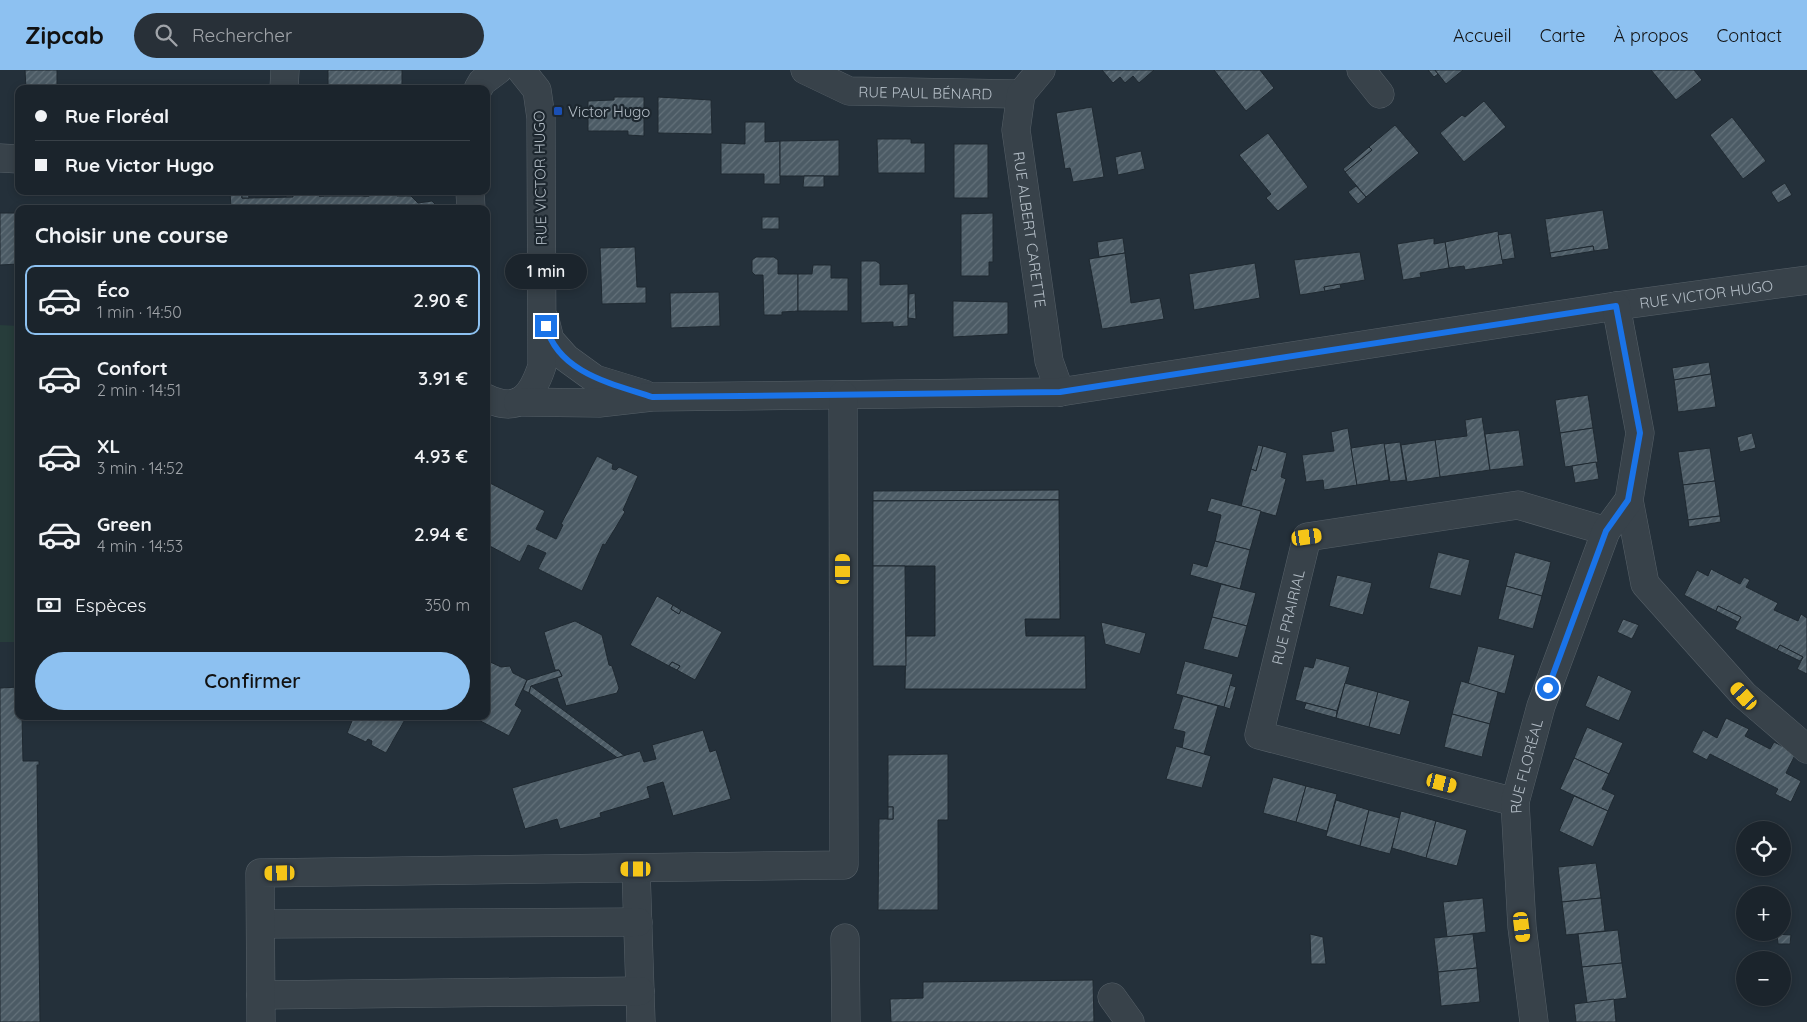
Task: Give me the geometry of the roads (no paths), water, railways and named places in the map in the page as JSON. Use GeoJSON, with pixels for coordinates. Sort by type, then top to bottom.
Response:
{"type":"FeatureCollection","features":[{"type":"Feature","properties":{"kind":"street"},"geometry":{"type":"LineString","coordinates":[[284,85],[285,70]]}},
{"type":"Feature","properties":{"kind":"street","name":"RUE PAUL BÉNARD"},"geometry":{"type":"LineString","coordinates":[[805,70],[850,91],[1021,94]]}},
{"type":"Feature","properties":{"kind":"street"},"geometry":{"type":"LineString","coordinates":[[1021,94],[1041,70]]}},
{"type":"Feature","properties":{"kind":"street"},"geometry":{"type":"LineString","coordinates":[[1362,70],[1380,94]]}},
{"type":"Feature","properties":{"kind":"street","name":"RUE VICTOR HUGO"},"geometry":{"type":"LineString","coordinates":[[482,85],[509,75],[541,118],[542,366],[536,383],[527,398],[518,402]]}},
{"type":"Feature","properties":{"kind":"street","name":"RUE ALBERT CARETTE"},"geometry":{"type":"LineString","coordinates":[[1021,94],[1016,130],[1049,360],[1060,392]]}},
{"type":"Feature","properties":{"kind":"street"},"geometry":{"type":"LineString","coordinates":[[0,158],[15,159]]}},
{"type":"Feature","properties":{"kind":"street","name":"RUE VICTOR HUGO"},"geometry":{"type":"LineString","coordinates":[[490,400],[499,404],[518,402],[599,403],[652,397],[1060,392],[1616,306],[1807,280]]}},
{"type":"Feature","properties":{"kind":"street","name":"RUE FLORÉAL"},"geometry":{"type":"LineString","coordinates":[[1616,306],[1640,433],[1628,500],[1645,584],[1744,696],[1807,749]]}},
{"type":"Feature","properties":{"kind":"street","name":"RUE VICTOR HUGO"},"geometry":{"type":"LineString","coordinates":[[543,312],[550,340],[566,358],[595,379],[652,397]]}},
{"type":"Feature","properties":{"kind":"street"},"geometry":{"type":"LineString","coordinates":[[261,1022],[260,873],[844,865],[843,394]]}},
{"type":"Feature","properties":{"kind":"street","name":"RUE FLORÉAL"},"geometry":{"type":"LineString","coordinates":[[1534,1022],[1522,927],[1515,802],[1541,706],[1606,531],[1628,500]]}},
{"type":"Feature","properties":{"kind":"street","name":"RUE PRAIRIAL"},"geometry":{"type":"LineString","coordinates":[[1515,802],[1259,735],[1307,537],[1518,505],[1606,531]]}},
{"type":"Feature","properties":{"kind":"street"},"geometry":{"type":"LineString","coordinates":[[636,869],[641,1022]]}},
{"type":"Feature","properties":{"kind":"street"},"geometry":{"type":"LineString","coordinates":[[261,924],[638,922]]}},
{"type":"Feature","properties":{"kind":"street"},"geometry":{"type":"LineString","coordinates":[[845,938],[846,1022]]}},
{"type":"Feature","properties":{"kind":"street"},"geometry":{"type":"LineString","coordinates":[[261,995],[640,991]]}},
{"type":"Feature","properties":{"kind":"street"},"geometry":{"type":"LineString","coordinates":[[1112,997],[1130,1022]]}},
{"type":"Feature","properties":{"kind":"place","name":"Victor Hugo"},"geometry":{"type":"Point","coordinates":[558,111]}}]}
